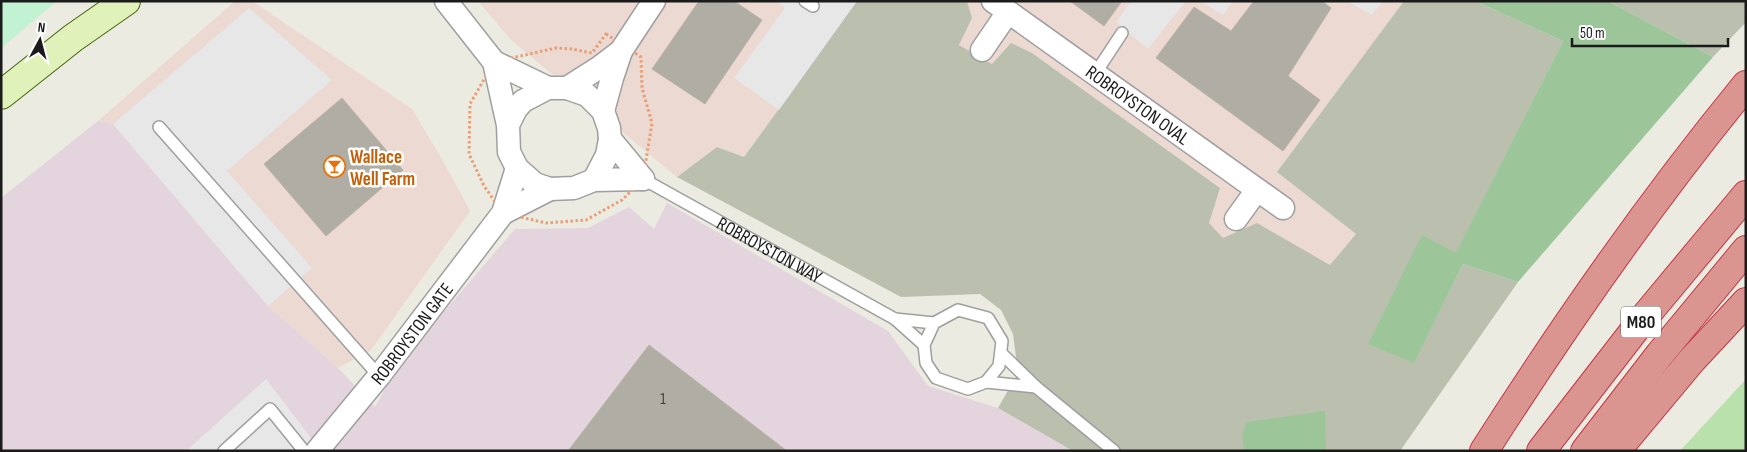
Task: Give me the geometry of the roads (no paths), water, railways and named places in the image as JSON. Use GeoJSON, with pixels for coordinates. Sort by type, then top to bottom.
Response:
{"type":"FeatureCollection","features":[{"type":"Feature","properties":{"kind":"highway"},"geometry":{"type":"LineString","coordinates":[[1484,451],[1605,268],[1689,156],[1746,85]]}},
{"type":"Feature","properties":{"kind":"highway","name":"M80"},"geometry":{"type":"LineString","coordinates":[[1541,451],[1648,314],[1746,195]]}},
{"type":"Feature","properties":{"kind":"highway","name":"M80"},"geometry":{"type":"LineString","coordinates":[[1585,451],[1660,354],[1746,250]]}},
{"type":"Feature","properties":{"kind":"highway"},"geometry":{"type":"LineString","coordinates":[[1616,451],[1686,368],[1746,302]]}},
{"type":"Feature","properties":{"kind":"main road"},"geometry":{"type":"LineString","coordinates":[[1,95],[73,38],[126,1]]}},
{"type":"Feature","properties":{"kind":"street"},"geometry":{"type":"LineString","coordinates":[[446,1],[494,62],[508,125],[509,152],[517,168],[535,184],[550,189],[574,188],[594,180],[643,179]]}},
{"type":"Feature","properties":{"kind":"street"},"geometry":{"type":"LineString","coordinates":[[603,111],[612,78],[623,49],[654,1]]}},
{"type":"Feature","properties":{"kind":"street"},"geometry":{"type":"LineString","coordinates":[[982,50],[1001,7]]}},
{"type":"Feature","properties":{"kind":"street","name":"ROBROYSTON OVAL"},"geometry":{"type":"LineString","coordinates":[[1001,7],[1282,208]]}},
{"type":"Feature","properties":{"kind":"street"},"geometry":{"type":"LineString","coordinates":[[508,125],[516,109],[523,101],[558,88],[600,67],[623,49]]}},
{"type":"Feature","properties":{"kind":"street"},"geometry":{"type":"LineString","coordinates":[[494,62],[558,88],[587,95],[603,111],[609,128],[610,140],[607,155],[594,180]]}},
{"type":"Feature","properties":{"kind":"street"},"geometry":{"type":"LineString","coordinates":[[610,140],[643,179]]}},
{"type":"Feature","properties":{"kind":"street"},"geometry":{"type":"LineString","coordinates":[[503,214],[517,168]]}},
{"type":"Feature","properties":{"kind":"street"},"geometry":{"type":"LineString","coordinates":[[503,214],[550,189]]}},
{"type":"Feature","properties":{"kind":"street"},"geometry":{"type":"LineString","coordinates":[[1236,220],[1257,190]]}},
{"type":"Feature","properties":{"kind":"street","name":"ROBROYSTON GATE"},"geometry":{"type":"LineString","coordinates":[[317,451],[379,376],[503,214]]}},
{"type":"Feature","properties":{"kind":"lane"},"geometry":{"type":"LineString","coordinates":[[1095,74],[1122,33]]}},
{"type":"Feature","properties":{"kind":"lane"},"geometry":{"type":"LineString","coordinates":[[159,127],[379,376]]}},
{"type":"Feature","properties":{"kind":"lane","name":"ROBROYSTON WAY"},"geometry":{"type":"LineString","coordinates":[[643,179],[895,319],[924,345]]}},
{"type":"Feature","properties":{"kind":"lane"},"geometry":{"type":"LineString","coordinates":[[986,382],[999,366],[1002,341],[988,318],[958,310],[934,323],[924,345],[926,363],[936,378],[968,389],[986,382],[1036,387]]}},
{"type":"Feature","properties":{"kind":"lane","name":"ROBROYSTON WAY"},"geometry":{"type":"LineString","coordinates":[[895,319],[934,323]]}},
{"type":"Feature","properties":{"kind":"lane"},"geometry":{"type":"LineString","coordinates":[[1001,353],[1036,387],[1114,451]]}},
{"type":"Feature","properties":{"kind":"lane"},"geometry":{"type":"LineString","coordinates":[[224,451],[270,409],[304,451]]}},
{"type":"Feature","properties":{"kind":"place","name":"Wallace Well Farm"},"geometry":{"type":"Point","coordinates":[334,167]}}]}
